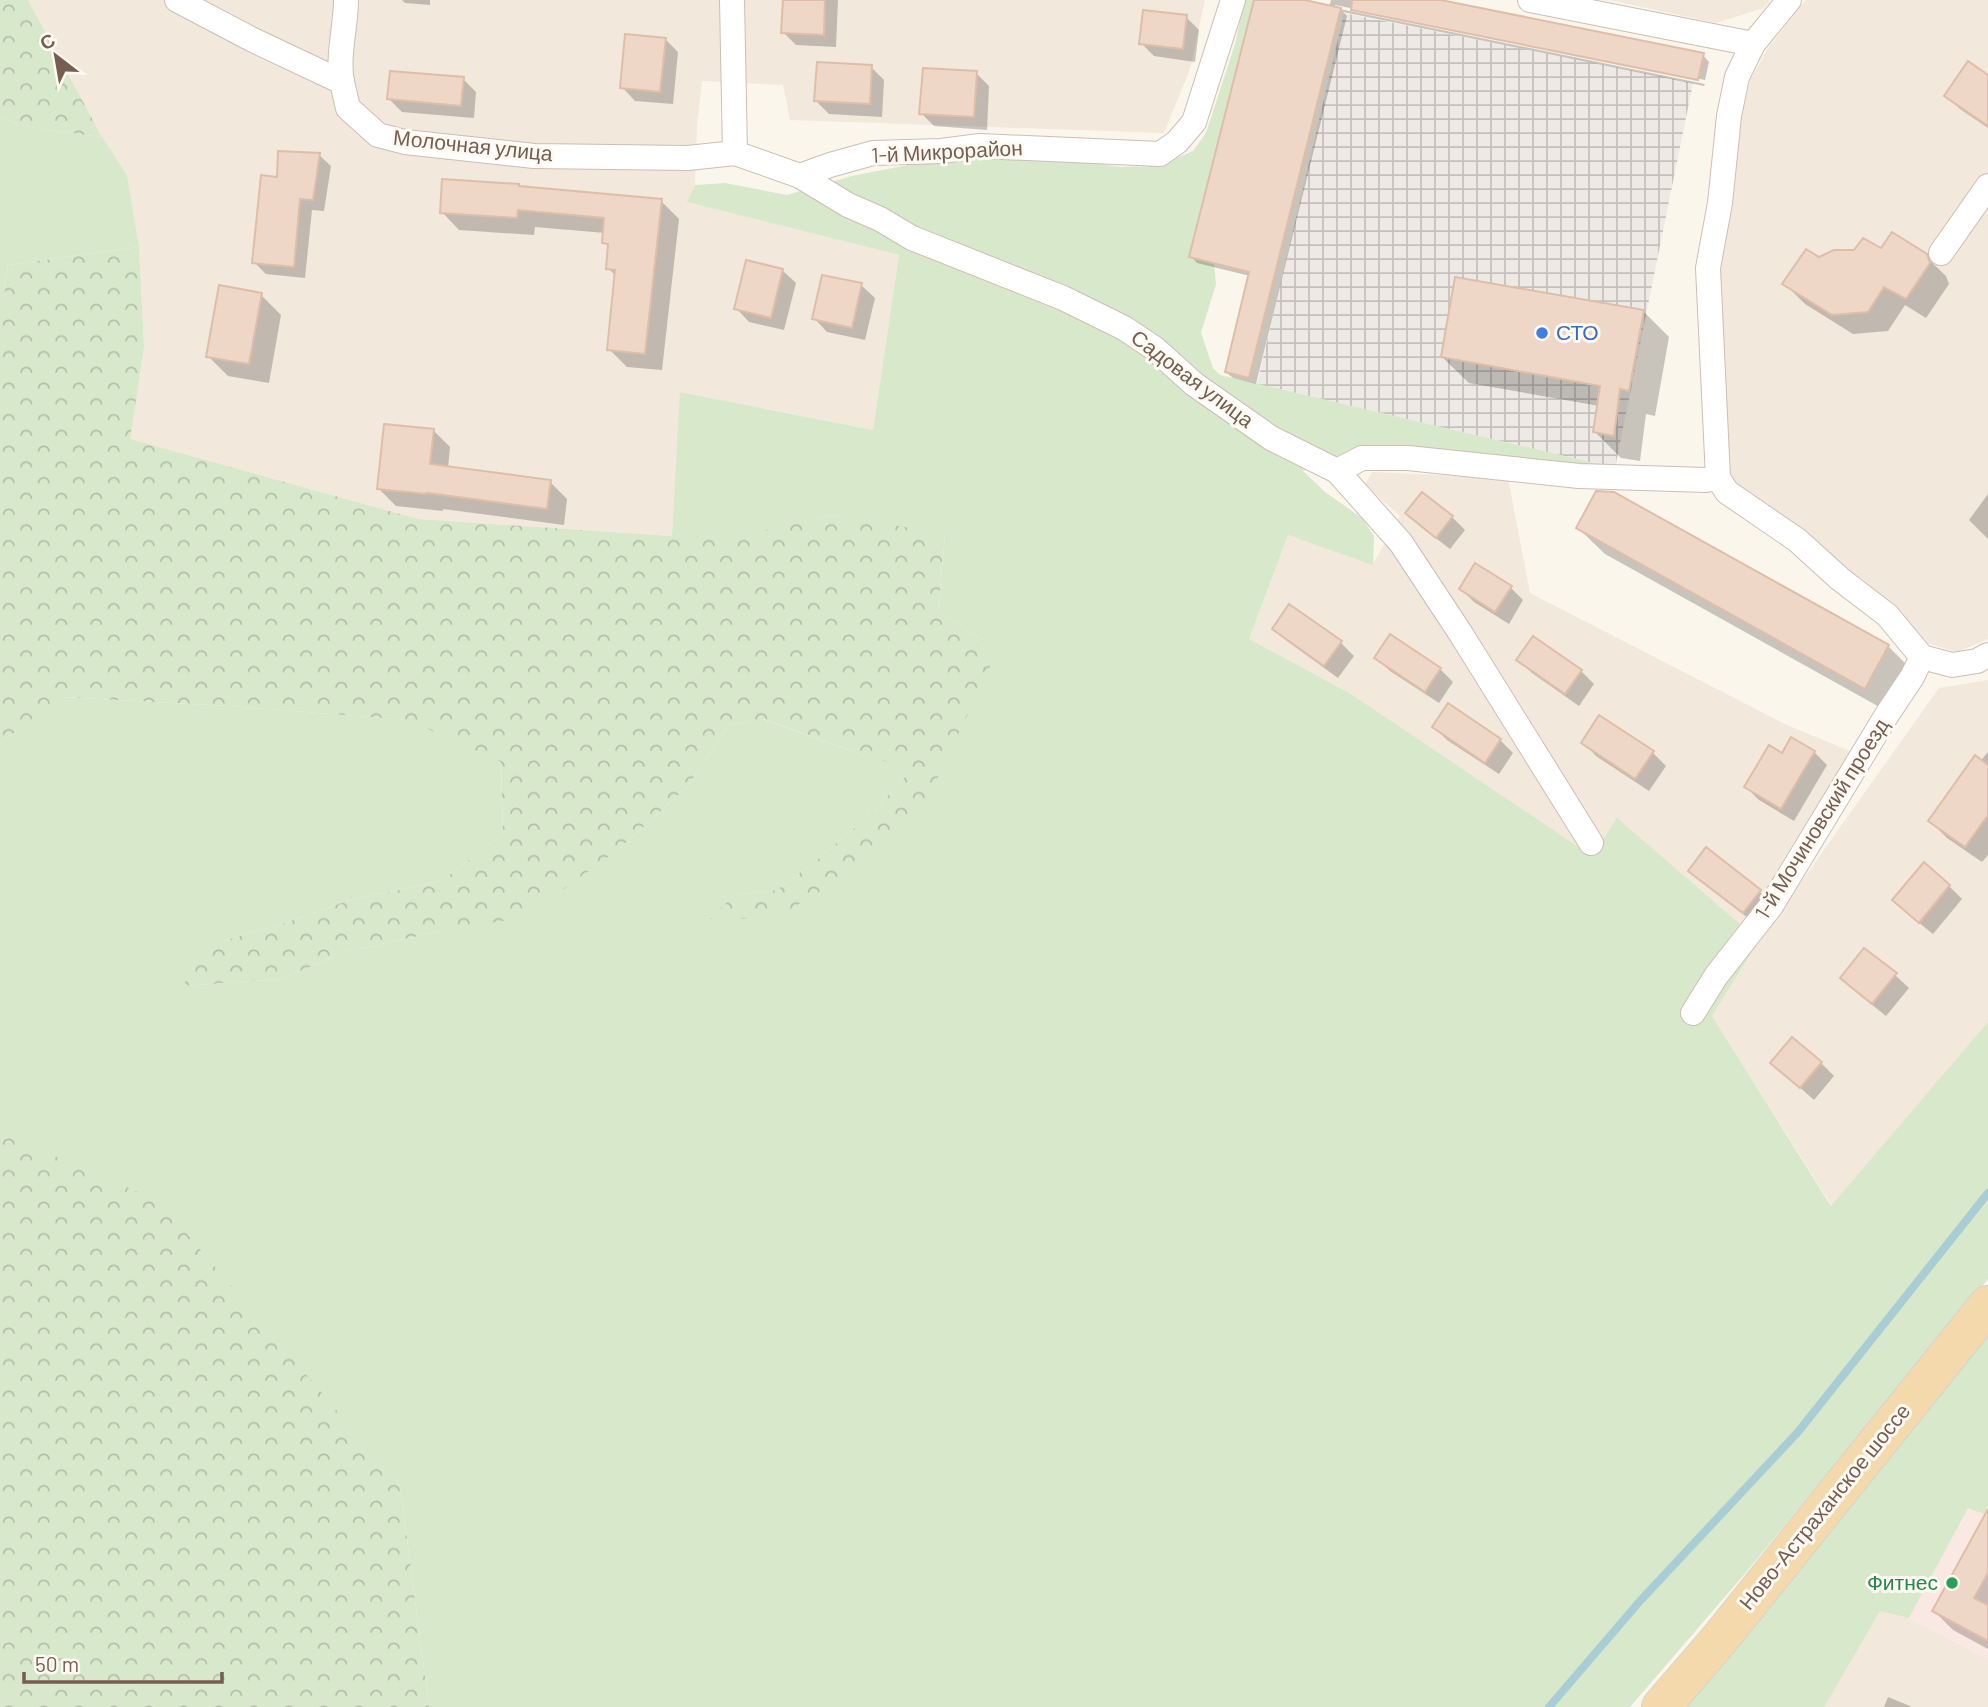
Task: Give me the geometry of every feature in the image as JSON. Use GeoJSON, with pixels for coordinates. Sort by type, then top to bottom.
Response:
{"type":"FeatureCollection","features":[{"type":"Feature","properties":{"kind":"main road","name":"Ново-Астраханское шоссе"},"geometry":{"type":"LineString","coordinates":[[1661,1707],[1718,1641],[1988,1305]]}},
{"type":"Feature","properties":{"kind":"street"},"geometry":{"type":"LineString","coordinates":[[177,0],[342,82]]}},
{"type":"Feature","properties":{"kind":"street"},"geometry":{"type":"LineString","coordinates":[[342,82],[340,71],[346,0]]}},
{"type":"Feature","properties":{"kind":"street"},"geometry":{"type":"LineString","coordinates":[[732,0],[735,153]]}},
{"type":"Feature","properties":{"kind":"street","name":"1-й Микрорайон"},"geometry":{"type":"LineString","coordinates":[[800,176],[873,153],[941,151],[980,146],[1160,154],[1177,142],[1194,122],[1233,0]]}},
{"type":"Feature","properties":{"kind":"street"},"geometry":{"type":"LineString","coordinates":[[1530,0],[1753,44]]}},
{"type":"Feature","properties":{"kind":"street"},"geometry":{"type":"LineString","coordinates":[[1788,0],[1753,44],[1737,77],[1729,116],[1720,203],[1708,268],[1718,478],[1727,492],[1797,540],[1840,579],[1887,615],[1922,657],[1952,665],[1977,661],[1988,655]]}},
{"type":"Feature","properties":{"kind":"street","name":"Молочная улица"},"geometry":{"type":"LineString","coordinates":[[342,82],[348,108],[378,135],[405,142],[534,156],[688,158],[735,153]]}},
{"type":"Feature","properties":{"kind":"street","name":"Садовая улица"},"geometry":{"type":"LineString","coordinates":[[735,153],[800,176],[848,205],[880,219],[912,238],[1063,298],[1124,328],[1154,348],[1194,384],[1271,438],[1337,471],[1401,543],[1591,843]]}},
{"type":"Feature","properties":{"kind":"street"},"geometry":{"type":"LineString","coordinates":[[1941,253],[1988,186]]}},
{"type":"Feature","properties":{"kind":"street"},"geometry":{"type":"LineString","coordinates":[[1337,471],[1362,458],[1408,458],[1579,476],[1706,480],[1718,478]]}},
{"type":"Feature","properties":{"kind":"street","name":"1-й Мочиновский проезд"},"geometry":{"type":"LineString","coordinates":[[1693,1013],[1716,976],[1771,906],[1922,657]]}},
{"type":"Feature","properties":{"kind":"shaded area"},"geometry":{"type":"Polygon","coordinates":[[[28,0],[1205,0],[1190,69],[1164,133],[790,120],[783,85],[702,81],[695,185],[688,202],[899,255],[873,430],[681,392],[672,536],[418,519],[129,439],[144,347],[139,247],[127,175],[102,137],[28,0]]]}},
{"type":"Feature","properties":{"kind":"shaded area"},"geometry":{"type":"Polygon","coordinates":[[[1609,0],[1770,0],[1764,8],[1716,23],[1609,0]]]}},
{"type":"Feature","properties":{"kind":"shaded area"},"geometry":{"type":"Polygon","coordinates":[[[1806,0],[1988,0],[1988,639],[1957,652],[1927,643],[1892,608],[1734,487],[1725,465],[1720,276],[1739,119],[1751,79],[1768,48],[1806,0]]]}},
{"type":"Feature","properties":{"kind":"shaded area"},"geometry":{"type":"Polygon","coordinates":[[[1344,13],[1693,83],[1615,468],[1257,384],[1344,13]]]}},
{"type":"Feature","properties":{"kind":"shaded area"},"geometry":{"type":"Polygon","coordinates":[[[1372,472],[1508,478],[1530,593],[1787,725],[1852,752],[1764,906],[1741,925],[1617,819],[1592,856],[1351,694],[1249,639],[1288,535],[1373,564],[1400,516],[1365,485],[1372,472]]]}},
{"type":"Feature","properties":{"kind":"shaded area"},"geometry":{"type":"Polygon","coordinates":[[[1988,680],[1988,1022],[1832,1206],[1712,1016],[1757,944],[1939,688],[1988,680]]]}},
{"type":"Feature","properties":{"kind":"shaded area"},"geometry":{"type":"Polygon","coordinates":[[[1968,1507],[1988,1508],[1988,1659],[1909,1618],[1968,1507]]]}},
{"type":"Feature","properties":{"kind":"shaded area"},"geometry":{"type":"Polygon","coordinates":[[[1880,1610],[1909,1618],[1988,1659],[1988,1707],[1824,1707],[1880,1610]]]}},
{"type":"Feature","properties":{"kind":"green space"},"geometry":{"type":"Polygon","coordinates":[[[0,0],[28,0],[102,137],[39,129],[0,118],[0,0]]]}},
{"type":"Feature","properties":{"kind":"green space"},"geometry":{"type":"Polygon","coordinates":[[[1244,0],[1254,0],[1189,256],[1214,263],[1216,284],[1201,333],[1213,368],[1220,375],[1615,468],[1363,449],[1340,455],[1303,471],[1325,492],[1362,518],[1374,536],[1373,565],[1288,535],[1249,639],[1351,694],[1592,856],[1617,818],[1741,925],[1757,944],[1712,1016],[1831,1206],[1988,1022],[1988,1279],[1748,1570],[1630,1707],[429,1707],[400,1485],[0,1133],[0,743],[62,697],[409,720],[501,761],[503,834],[442,881],[350,900],[226,940],[185,986],[280,979],[350,951],[437,932],[620,848],[687,787],[729,725],[763,719],[862,755],[914,767],[871,814],[777,890],[734,895],[711,919],[872,860],[998,650],[938,611],[945,535],[835,515],[737,536],[672,536],[680,392],[873,430],[899,255],[687,202],[695,185],[725,183],[787,195],[852,176],[939,159],[1050,156],[1121,167],[1158,166],[1193,151],[1206,133],[1235,44],[1244,0]]]}},
{"type":"Feature","properties":{"kind":"green space"},"geometry":{"type":"Polygon","coordinates":[[[0,118],[39,129],[102,137],[127,175],[139,247],[8,265],[4,299],[0,297],[0,118]]]}},
{"type":"Feature","properties":{"kind":"green space"},"geometry":{"type":"Polygon","coordinates":[[[139,247],[144,347],[130,439],[418,519],[672,536],[736,536],[835,515],[945,534],[938,611],[998,650],[930,794],[872,860],[776,918],[710,919],[734,895],[777,890],[871,814],[913,768],[862,755],[764,719],[729,725],[687,787],[620,848],[526,917],[437,932],[350,951],[280,979],[184,986],[192,957],[226,940],[350,900],[442,881],[503,834],[501,762],[408,720],[63,697],[0,743],[0,297],[4,298],[8,265],[139,247]]]}},
{"type":"Feature","properties":{"kind":"green space"},"geometry":{"type":"Polygon","coordinates":[[[0,1133],[159,1201],[400,1485],[429,1707],[0,1707],[0,1133]]]}},
{"type":"Feature","properties":{"kind":"green space"},"geometry":{"type":"Polygon","coordinates":[[[1988,1329],[1988,1506],[1984,1514],[1968,1508],[1909,1618],[1880,1611],[1824,1707],[1677,1707],[1988,1329]]]}},
{"type":"Feature","properties":{"kind":"building"},"geometry":{"type":"Polygon","coordinates":[[[783,0],[825,0],[824,35],[781,33],[783,0]]]}},
{"type":"Feature","properties":{"kind":"building"},"geometry":{"type":"Polygon","coordinates":[[[1254,0],[1305,0],[1341,8],[1249,378],[1225,372],[1249,272],[1189,257],[1254,0]]]}},
{"type":"Feature","properties":{"kind":"building"},"geometry":{"type":"Polygon","coordinates":[[[1352,0],[1441,0],[1704,53],[1698,80],[1351,10],[1352,0]]]}},
{"type":"Feature","properties":{"kind":"building"},"geometry":{"type":"Polygon","coordinates":[[[1143,10],[1187,15],[1183,49],[1139,44],[1143,10]]]}},
{"type":"Feature","properties":{"kind":"building"},"geometry":{"type":"Polygon","coordinates":[[[625,34],[666,38],[660,92],[620,88],[625,34]]]}},
{"type":"Feature","properties":{"kind":"building"},"geometry":{"type":"Polygon","coordinates":[[[1968,61],[1988,75],[1988,126],[1944,96],[1968,61]]]}},
{"type":"Feature","properties":{"kind":"building"},"geometry":{"type":"Polygon","coordinates":[[[817,62],[872,65],[870,104],[814,101],[817,62]]]}},
{"type":"Feature","properties":{"kind":"building"},"geometry":{"type":"Polygon","coordinates":[[[923,68],[977,71],[974,117],[919,114],[923,68]]]}},
{"type":"Feature","properties":{"kind":"building"},"geometry":{"type":"Polygon","coordinates":[[[390,71],[464,77],[461,106],[387,99],[390,71]]]}},
{"type":"Feature","properties":{"kind":"building"},"geometry":{"type":"Polygon","coordinates":[[[278,151],[320,153],[313,200],[300,199],[294,267],[252,263],[261,175],[277,177],[278,151]]]}},
{"type":"Feature","properties":{"kind":"building"},"geometry":{"type":"Polygon","coordinates":[[[442,179],[662,199],[645,354],[607,350],[615,270],[606,269],[608,244],[602,243],[604,218],[518,210],[517,218],[440,213],[442,179]]]}},
{"type":"Feature","properties":{"kind":"building"},"geometry":{"type":"Polygon","coordinates":[[[1892,232],[1927,254],[1930,263],[1906,299],[1884,287],[1868,312],[1832,315],[1782,284],[1806,249],[1819,257],[1834,250],[1854,250],[1863,238],[1881,248],[1892,232]]]}},
{"type":"Feature","properties":{"kind":"building"},"geometry":{"type":"Polygon","coordinates":[[[746,260],[783,269],[771,318],[734,309],[746,260]]]}},
{"type":"Feature","properties":{"kind":"building"},"geometry":{"type":"Polygon","coordinates":[[[822,275],[862,283],[852,328],[812,319],[822,275]]]}},
{"type":"Feature","properties":{"kind":"building","name":"СТО"},"geometry":{"type":"Polygon","coordinates":[[[1455,277],[1644,310],[1629,391],[1620,389],[1614,436],[1593,432],[1600,386],[1441,357],[1455,277]]]}},
{"type":"Feature","properties":{"kind":"building"},"geometry":{"type":"Polygon","coordinates":[[[219,285],[262,293],[249,364],[206,357],[219,285]]]}},
{"type":"Feature","properties":{"kind":"building"},"geometry":{"type":"Polygon","coordinates":[[[384,424],[434,429],[430,464],[551,480],[547,509],[377,489],[384,424]]]}},
{"type":"Feature","properties":{"kind":"building"},"geometry":{"type":"Polygon","coordinates":[[[1596,491],[1614,492],[1889,645],[1865,689],[1576,528],[1596,491]]]}},
{"type":"Feature","properties":{"kind":"building"},"geometry":{"type":"Polygon","coordinates":[[[1422,492],[1453,516],[1436,538],[1405,513],[1422,492]]]}},
{"type":"Feature","properties":{"kind":"building"},"geometry":{"type":"Polygon","coordinates":[[[1475,563],[1512,586],[1495,612],[1459,589],[1475,563]]]}},
{"type":"Feature","properties":{"kind":"building"},"geometry":{"type":"Polygon","coordinates":[[[1289,604],[1342,641],[1324,666],[1272,629],[1289,604]]]}},
{"type":"Feature","properties":{"kind":"building"},"geometry":{"type":"Polygon","coordinates":[[[1390,634],[1441,668],[1425,692],[1374,658],[1390,634]]]}},
{"type":"Feature","properties":{"kind":"building"},"geometry":{"type":"Polygon","coordinates":[[[1533,636],[1582,670],[1565,694],[1516,660],[1533,636]]]}},
{"type":"Feature","properties":{"kind":"building"},"geometry":{"type":"Polygon","coordinates":[[[1448,703],[1501,739],[1485,763],[1432,727],[1448,703]]]}},
{"type":"Feature","properties":{"kind":"building"},"geometry":{"type":"Polygon","coordinates":[[[1599,715],[1654,751],[1635,779],[1581,743],[1599,715]]]}},
{"type":"Feature","properties":{"kind":"building"},"geometry":{"type":"Polygon","coordinates":[[[1791,737],[1815,751],[1781,809],[1744,787],[1769,745],[1782,753],[1791,737]]]}},
{"type":"Feature","properties":{"kind":"building"},"geometry":{"type":"Polygon","coordinates":[[[1975,755],[1988,765],[1988,815],[1965,847],[1928,821],[1975,755]]]}},
{"type":"Feature","properties":{"kind":"building"},"geometry":{"type":"Polygon","coordinates":[[[1706,847],[1761,890],[1743,913],[1688,871],[1706,847]]]}},
{"type":"Feature","properties":{"kind":"building"},"geometry":{"type":"Polygon","coordinates":[[[1924,862],[1950,885],[1919,923],[1892,900],[1924,862]]]}},
{"type":"Feature","properties":{"kind":"building"},"geometry":{"type":"Polygon","coordinates":[[[1864,948],[1897,973],[1872,1004],[1840,978],[1864,948]]]}},
{"type":"Feature","properties":{"kind":"building"},"geometry":{"type":"Polygon","coordinates":[[[1792,1037],[1822,1062],[1800,1088],[1770,1063],[1792,1037]]]}},
{"type":"Feature","properties":{"kind":"building"},"geometry":{"type":"Polygon","coordinates":[[[1988,1509],[1988,1573],[1974,1598],[1988,1605],[1988,1641],[1932,1611],[1988,1509]]]}},
{"type":"Feature","properties":{"kind":"waterway"},"geometry":{"type":"LineString","coordinates":[[1549,1707],[1640,1601],[1798,1432],[1988,1193]]}},
{"type":"Feature","properties":{"kind":"place","name":"СТО"},"geometry":{"type":"Point","coordinates":[1542,333]}},
{"type":"Feature","properties":{"kind":"place","name":"Фитнес"},"geometry":{"type":"Point","coordinates":[1952,1583]}}]}
